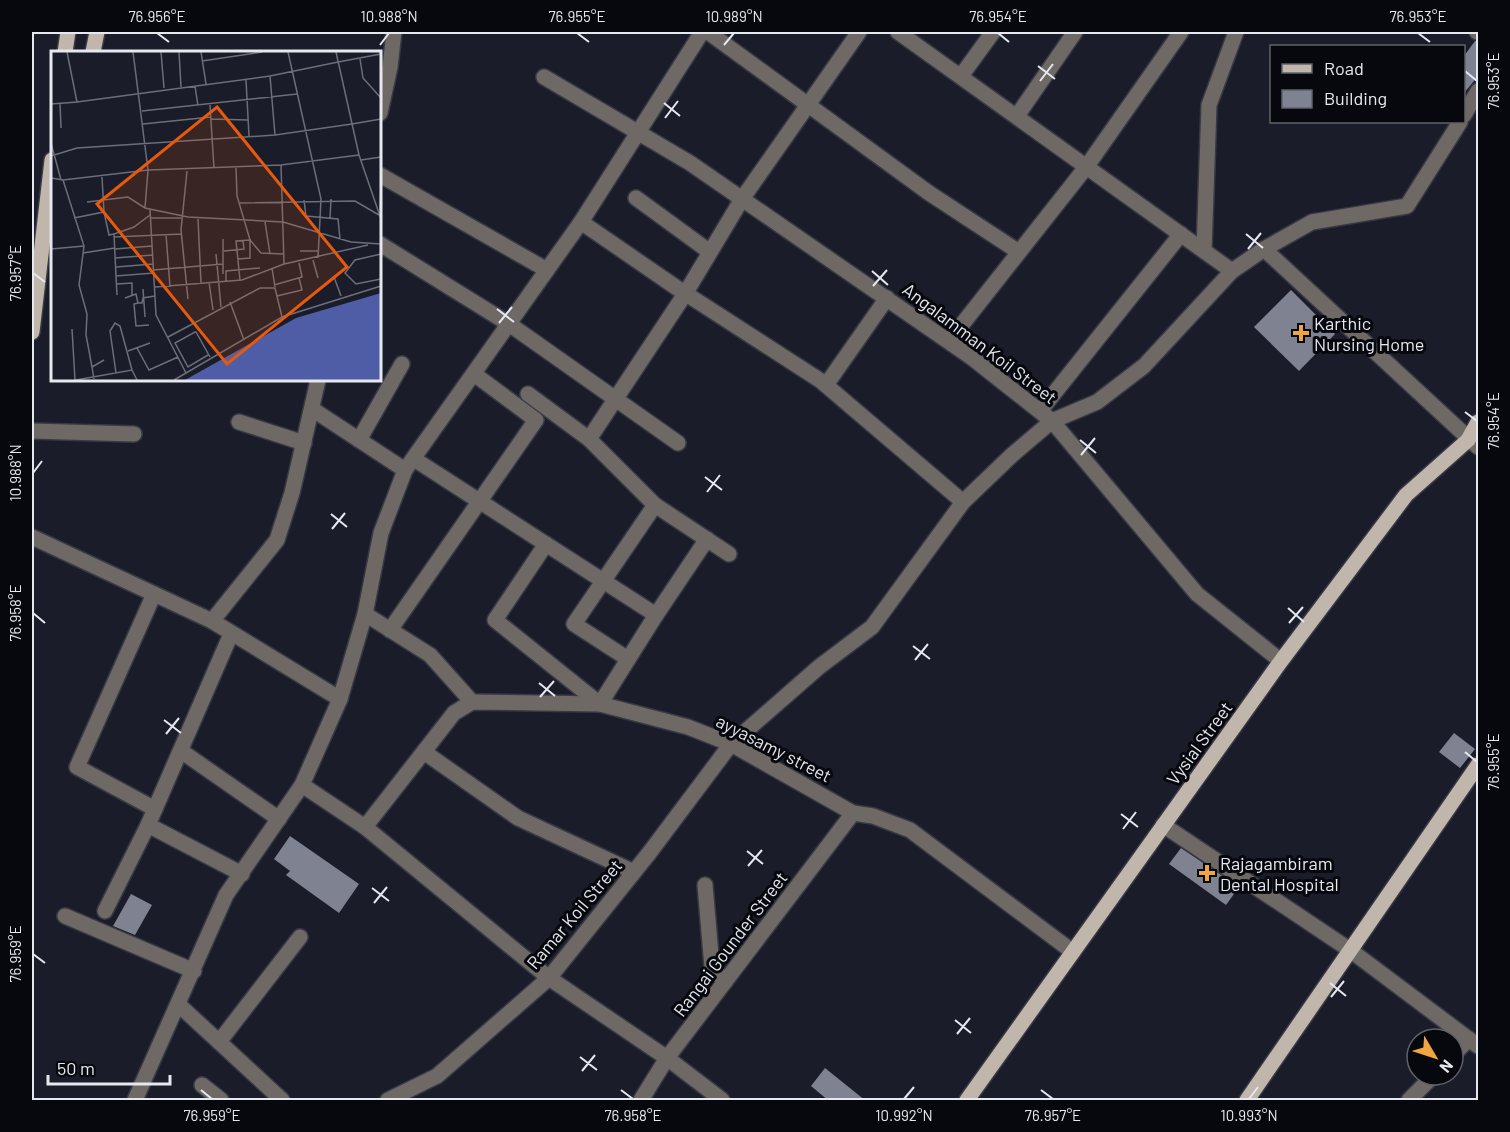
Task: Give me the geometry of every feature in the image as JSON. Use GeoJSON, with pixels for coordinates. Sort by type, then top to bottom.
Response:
{"type":"FeatureCollection","features":[{"type":"Feature","properties":{"kind":"main road"},"geometry":{"type":"LineString","coordinates":[[65,51],[68,32]]}},
{"type":"Feature","properties":{"kind":"main road"},"geometry":{"type":"LineString","coordinates":[[93,51],[97,32]]}},
{"type":"Feature","properties":{"kind":"main road"},"geometry":{"type":"LineString","coordinates":[[32,332],[50,205],[51,182]]}},
{"type":"Feature","properties":{"kind":"main road","name":"Vysial Street"},"geometry":{"type":"LineString","coordinates":[[968,1101],[1281,661],[1406,495],[1473,444],[1479,422]]}},
{"type":"Feature","properties":{"kind":"main road"},"geometry":{"type":"LineString","coordinates":[[1247,1101],[1479,765]]}},
{"type":"Feature","properties":{"kind":"street"},"geometry":{"type":"LineString","coordinates":[[381,107],[394,32]]}},
{"type":"Feature","properties":{"kind":"street"},"geometry":{"type":"LineString","coordinates":[[135,1101],[180,1005],[226,895],[302,785],[340,699],[365,614],[381,533],[410,464],[581,222],[702,32]]}},
{"type":"Feature","properties":{"kind":"street"},"geometry":{"type":"LineString","coordinates":[[708,32],[929,193],[1018,252]]}},
{"type":"Feature","properties":{"kind":"street"},"geometry":{"type":"LineString","coordinates":[[589,439],[685,294],[742,199],[860,32]]}},
{"type":"Feature","properties":{"kind":"street"},"geometry":{"type":"LineString","coordinates":[[961,76],[993,32]]}},
{"type":"Feature","properties":{"kind":"street"},"geometry":{"type":"LineString","coordinates":[[1017,116],[1075,32]]}},
{"type":"Feature","properties":{"kind":"street"},"geometry":{"type":"LineString","coordinates":[[949,341],[1086,166],[1181,32]]}},
{"type":"Feature","properties":{"kind":"street"},"geometry":{"type":"LineString","coordinates":[[1204,250],[1209,105],[1236,32]]}},
{"type":"Feature","properties":{"kind":"street"},"geometry":{"type":"LineString","coordinates":[[905,34],[1232,271]]}},
{"type":"Feature","properties":{"kind":"street","name":"Angalamman Koil Street"},"geometry":{"type":"LineString","coordinates":[[544,77],[639,130],[742,199],[949,341],[1040,411],[1052,421],[1197,594],[1281,661]]}},
{"type":"Feature","properties":{"kind":"street"},"geometry":{"type":"LineString","coordinates":[[1465,114],[1479,91]]}},
{"type":"Feature","properties":{"kind":"street","name":"Ramar Koil Street"},"geometry":{"type":"LineString","coordinates":[[388,1101],[437,1076],[549,978],[634,872],[731,744],[819,667],[872,627],[963,502],[1052,421],[1097,402],[1144,366],[1232,271],[1264,249],[1312,222],[1407,206],[1459,123]]}},
{"type":"Feature","properties":{"kind":"street"},"geometry":{"type":"LineString","coordinates":[[381,176],[547,270]]}},
{"type":"Feature","properties":{"kind":"street"},"geometry":{"type":"LineString","coordinates":[[636,198],[710,252]]}},
{"type":"Feature","properties":{"kind":"street"},"geometry":{"type":"LineString","coordinates":[[581,222],[685,294],[826,385],[963,502]]}},
{"type":"Feature","properties":{"kind":"street"},"geometry":{"type":"LineString","coordinates":[[1040,411],[1181,234]]}},
{"type":"Feature","properties":{"kind":"street"},"geometry":{"type":"LineString","coordinates":[[381,245],[509,324],[678,443]]}},
{"type":"Feature","properties":{"kind":"street"},"geometry":{"type":"LineString","coordinates":[[1264,249],[1473,444]]}},
{"type":"Feature","properties":{"kind":"street"},"geometry":{"type":"LineString","coordinates":[[826,385],[887,298]]}},
{"type":"Feature","properties":{"kind":"street"},"geometry":{"type":"LineString","coordinates":[[359,440],[402,364]]}},
{"type":"Feature","properties":{"kind":"street"},"geometry":{"type":"LineString","coordinates":[[390,630],[536,420],[474,374]]}},
{"type":"Feature","properties":{"kind":"street"},"geometry":{"type":"LineString","coordinates":[[212,621],[277,540],[292,493],[318,381]]}},
{"type":"Feature","properties":{"kind":"street"},"geometry":{"type":"LineString","coordinates":[[528,394],[589,439],[655,505],[729,554]]}},
{"type":"Feature","properties":{"kind":"street"},"geometry":{"type":"LineString","coordinates":[[312,409],[359,440],[479,500],[656,615]]}},
{"type":"Feature","properties":{"kind":"street"},"geometry":{"type":"LineString","coordinates":[[239,422],[304,443]]}},
{"type":"Feature","properties":{"kind":"street"},"geometry":{"type":"LineString","coordinates":[[32,431],[134,434]]}},
{"type":"Feature","properties":{"kind":"street"},"geometry":{"type":"LineString","coordinates":[[628,659],[574,624],[655,505]]}},
{"type":"Feature","properties":{"kind":"street"},"geometry":{"type":"LineString","coordinates":[[32,537],[212,621],[340,699]]}},
{"type":"Feature","properties":{"kind":"street"},"geometry":{"type":"LineString","coordinates":[[546,544],[495,620],[600,704],[707,540]]}},
{"type":"Feature","properties":{"kind":"street"},"geometry":{"type":"LineString","coordinates":[[154,594],[77,767],[155,809]]}},
{"type":"Feature","properties":{"kind":"street"},"geometry":{"type":"LineString","coordinates":[[365,614],[430,655],[472,702],[454,713],[365,827]]}},
{"type":"Feature","properties":{"kind":"street"},"geometry":{"type":"LineString","coordinates":[[105,910],[148,825],[231,634]]}},
{"type":"Feature","properties":{"kind":"street","name":"ayyasamy street"},"geometry":{"type":"LineString","coordinates":[[472,702],[600,704],[688,727],[731,744],[853,813],[873,816],[910,830],[1073,952]]}},
{"type":"Feature","properties":{"kind":"street"},"geometry":{"type":"LineString","coordinates":[[181,751],[279,819]]}},
{"type":"Feature","properties":{"kind":"street"},"geometry":{"type":"LineString","coordinates":[[424,752],[518,818],[634,872]]}},
{"type":"Feature","properties":{"kind":"street"},"geometry":{"type":"LineString","coordinates":[[302,785],[365,827],[549,978],[668,1058],[722,1101]]}},
{"type":"Feature","properties":{"kind":"street","name":"Rangai Gounder Street"},"geometry":{"type":"LineString","coordinates":[[641,1101],[668,1058],[853,813]]}},
{"type":"Feature","properties":{"kind":"street"},"geometry":{"type":"LineString","coordinates":[[148,825],[242,874]]}},
{"type":"Feature","properties":{"kind":"street"},"geometry":{"type":"LineString","coordinates":[[1163,825],[1350,950],[1474,1043]]}},
{"type":"Feature","properties":{"kind":"street"},"geometry":{"type":"LineString","coordinates":[[705,885],[712,967],[725,982]]}},
{"type":"Feature","properties":{"kind":"street"},"geometry":{"type":"LineString","coordinates":[[65,916],[194,971]]}},
{"type":"Feature","properties":{"kind":"street"},"geometry":{"type":"LineString","coordinates":[[219,1042],[300,937]]}},
{"type":"Feature","properties":{"kind":"street"},"geometry":{"type":"LineString","coordinates":[[180,1005],[282,1101]]}},
{"type":"Feature","properties":{"kind":"street"},"geometry":{"type":"LineString","coordinates":[[202,1085],[221,1101]]}},
{"type":"Feature","properties":{"kind":"street"},"geometry":{"type":"LineString","coordinates":[[1408,1101],[1422,1087]]}},
{"type":"Feature","properties":{"kind":"building"},"geometry":{"type":"Polygon","coordinates":[[[1475,41],[1479,42],[1479,75],[1465,92],[1465,55],[1475,41]]]}},
{"type":"Feature","properties":{"kind":"building"},"geometry":{"type":"Polygon","coordinates":[[[1291,290],[1335,334],[1299,371],[1254,327],[1291,290]]]}},
{"type":"Feature","properties":{"kind":"building"},"geometry":{"type":"Polygon","coordinates":[[[1454,733],[1475,749],[1460,768],[1439,752],[1454,733]]]}},
{"type":"Feature","properties":{"kind":"building"},"geometry":{"type":"Polygon","coordinates":[[[290,836],[359,884],[339,913],[286,875],[290,871],[274,859],[290,836]]]}},
{"type":"Feature","properties":{"kind":"building"},"geometry":{"type":"Polygon","coordinates":[[[1181,848],[1239,887],[1226,905],[1169,864],[1181,848]]]}},
{"type":"Feature","properties":{"kind":"building"},"geometry":{"type":"Polygon","coordinates":[[[131,894],[152,905],[135,935],[113,926],[131,894]]]}},
{"type":"Feature","properties":{"kind":"building"},"geometry":{"type":"Polygon","coordinates":[[[825,1068],[866,1101],[829,1101],[811,1086],[825,1068]]]}},
{"type":"Feature","properties":{"kind":"place","name":"Karthic Nursing Home"},"geometry":{"type":"Point","coordinates":[1301,333]}},
{"type":"Feature","properties":{"kind":"place","name":"Rajagambiram Dental Hospital"},"geometry":{"type":"Point","coordinates":[1207,873]}}]}
